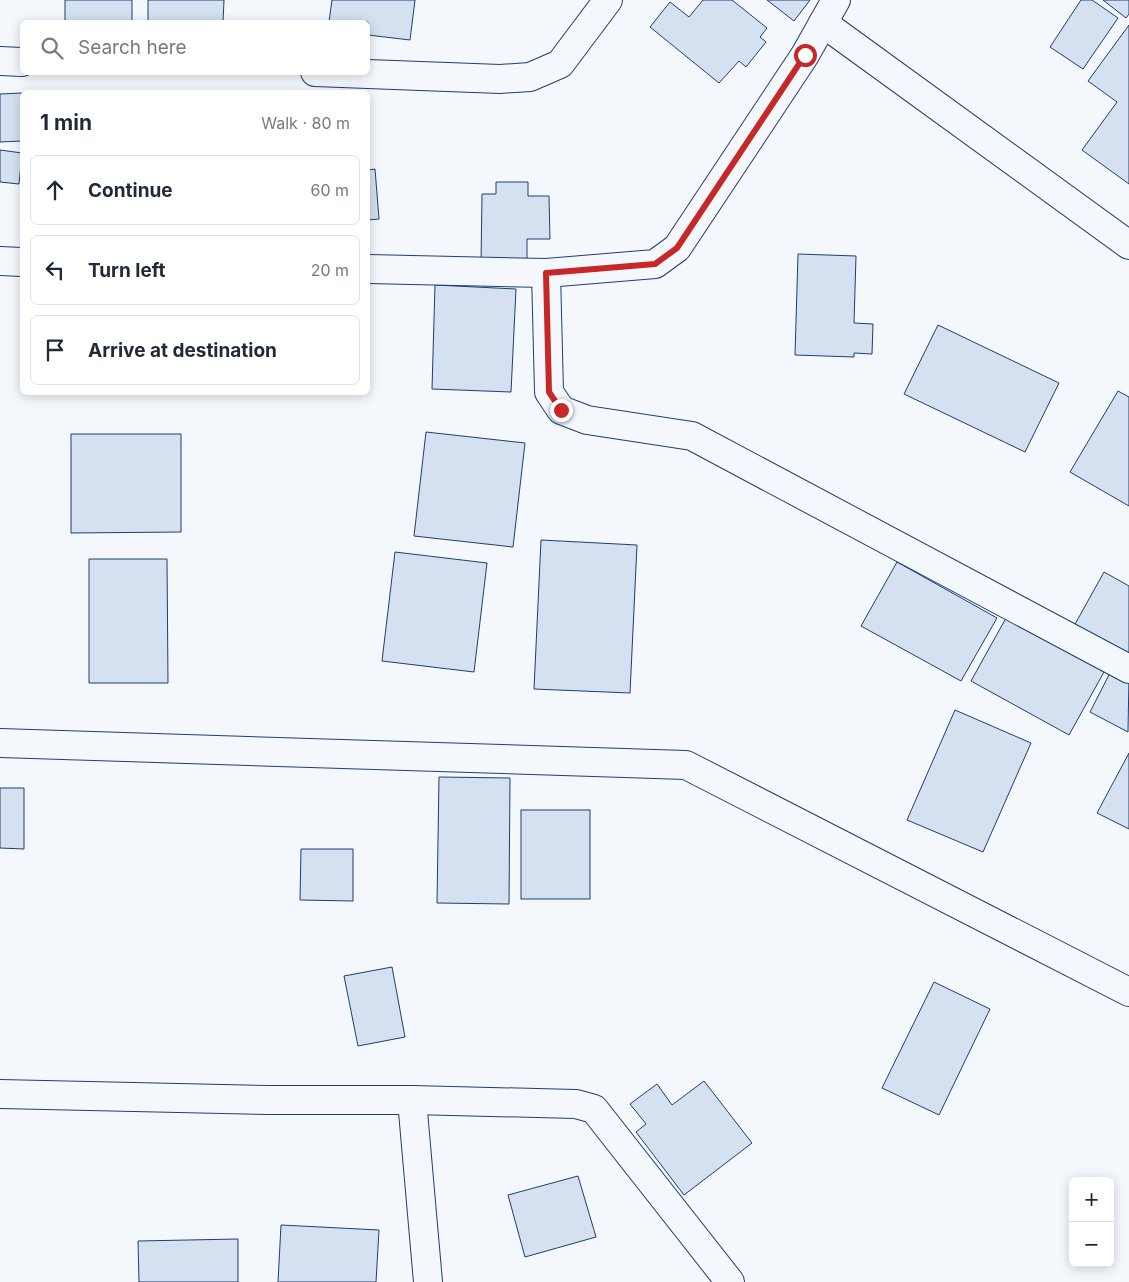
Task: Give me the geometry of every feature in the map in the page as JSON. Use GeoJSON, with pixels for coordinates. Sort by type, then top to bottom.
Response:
{"type":"FeatureCollection","features":[{"type":"Feature","properties":{"kind":"street"},"geometry":{"type":"LineString","coordinates":[[370,74],[500,79],[530,77],[560,64],[608,0]]}},
{"type":"Feature","properties":{"kind":"street"},"geometry":{"type":"LineString","coordinates":[[370,269],[546,273],[655,264],[677,248],[805,55],[836,0]]}},
{"type":"Feature","properties":{"kind":"street"},"geometry":{"type":"LineString","coordinates":[[823,24],[1129,245]]}},
{"type":"Feature","properties":{"kind":"street"},"geometry":{"type":"LineString","coordinates":[[0,61],[20,62]]}},
{"type":"Feature","properties":{"kind":"street"},"geometry":{"type":"LineString","coordinates":[[0,261],[20,262]]}},
{"type":"Feature","properties":{"kind":"street"},"geometry":{"type":"LineString","coordinates":[[546,273],[549,392],[561,410],[587,420],[692,436],[1129,669]]}},
{"type":"Feature","properties":{"kind":"street"},"geometry":{"type":"LineString","coordinates":[[0,744],[686,765],[1129,992]]}},
{"type":"Feature","properties":{"kind":"street"},"geometry":{"type":"LineString","coordinates":[[0,1094],[576,1104],[594,1110],[730,1282]]}},
{"type":"Feature","properties":{"kind":"street"},"geometry":{"type":"LineString","coordinates":[[412,1100],[428,1282]]}},
{"type":"Feature","properties":{"kind":"building"},"geometry":{"type":"Polygon","coordinates":[[[65,0],[132,0],[132,20],[65,20],[65,0]]]}},
{"type":"Feature","properties":{"kind":"building"},"geometry":{"type":"Polygon","coordinates":[[[148,0],[224,0],[223,20],[148,20],[148,0]]]}},
{"type":"Feature","properties":{"kind":"building"},"geometry":{"type":"Polygon","coordinates":[[[332,0],[415,0],[410,40],[370,35],[370,20],[329,20],[332,0]]]}},
{"type":"Feature","properties":{"kind":"building"},"geometry":{"type":"Polygon","coordinates":[[[703,0],[732,0],[767,28],[760,37],[766,42],[746,67],[739,61],[719,83],[650,27],[670,2],[689,17],[703,0]]]}},
{"type":"Feature","properties":{"kind":"building"},"geometry":{"type":"Polygon","coordinates":[[[767,0],[810,0],[794,21],[767,0]]]}},
{"type":"Feature","properties":{"kind":"building"},"geometry":{"type":"Polygon","coordinates":[[[1081,0],[1092,0],[1118,18],[1083,69],[1050,47],[1081,0]]]}},
{"type":"Feature","properties":{"kind":"building"},"geometry":{"type":"Polygon","coordinates":[[[1103,0],[1129,0],[1129,14],[1126,18],[1103,0]]]}},
{"type":"Feature","properties":{"kind":"building"},"geometry":{"type":"Polygon","coordinates":[[[1129,25],[1129,184],[1082,150],[1117,102],[1088,81],[1129,25]]]}},
{"type":"Feature","properties":{"kind":"building"},"geometry":{"type":"Polygon","coordinates":[[[20,93],[20,141],[0,142],[0,94],[20,93]]]}},
{"type":"Feature","properties":{"kind":"building"},"geometry":{"type":"Polygon","coordinates":[[[0,150],[20,153],[19,184],[0,182],[0,150]]]}},
{"type":"Feature","properties":{"kind":"building"},"geometry":{"type":"Polygon","coordinates":[[[375,169],[379,219],[370,220],[370,170],[375,169]]]}},
{"type":"Feature","properties":{"kind":"building"},"geometry":{"type":"Polygon","coordinates":[[[496,182],[528,182],[528,196],[549,196],[550,239],[527,239],[527,264],[481,264],[482,194],[496,194],[496,182]]]}},
{"type":"Feature","properties":{"kind":"building"},"geometry":{"type":"Polygon","coordinates":[[[798,254],[856,256],[854,323],[873,324],[872,354],[854,353],[854,357],[795,355],[798,254]]]}},
{"type":"Feature","properties":{"kind":"building"},"geometry":{"type":"Polygon","coordinates":[[[435,285],[516,289],[511,392],[432,389],[435,285]]]}},
{"type":"Feature","properties":{"kind":"building"},"geometry":{"type":"Polygon","coordinates":[[[938,325],[1059,383],[1025,452],[904,394],[938,325]]]}},
{"type":"Feature","properties":{"kind":"building"},"geometry":{"type":"Polygon","coordinates":[[[1118,391],[1129,397],[1129,506],[1070,472],[1118,391]]]}},
{"type":"Feature","properties":{"kind":"building"},"geometry":{"type":"Polygon","coordinates":[[[426,432],[525,443],[513,547],[414,536],[426,432]]]}},
{"type":"Feature","properties":{"kind":"building"},"geometry":{"type":"Polygon","coordinates":[[[71,434],[181,434],[181,532],[71,533],[71,434]]]}},
{"type":"Feature","properties":{"kind":"building"},"geometry":{"type":"Polygon","coordinates":[[[541,540],[637,545],[630,693],[534,689],[541,540]]]}},
{"type":"Feature","properties":{"kind":"building"},"geometry":{"type":"Polygon","coordinates":[[[395,552],[487,563],[474,672],[382,661],[395,552]]]}},
{"type":"Feature","properties":{"kind":"building"},"geometry":{"type":"Polygon","coordinates":[[[89,559],[167,559],[168,683],[89,683],[89,559]]]}},
{"type":"Feature","properties":{"kind":"building"},"geometry":{"type":"Polygon","coordinates":[[[897,562],[997,618],[961,681],[861,626],[897,562]]]}},
{"type":"Feature","properties":{"kind":"building"},"geometry":{"type":"Polygon","coordinates":[[[1104,572],[1129,586],[1129,668],[1069,635],[1104,572]]]}},
{"type":"Feature","properties":{"kind":"building"},"geometry":{"type":"Polygon","coordinates":[[[1006,618],[1104,672],[1069,735],[971,681],[1006,618]]]}},
{"type":"Feature","properties":{"kind":"building"},"geometry":{"type":"Polygon","coordinates":[[[1113,667],[1129,675],[1128,732],[1090,712],[1113,667]]]}},
{"type":"Feature","properties":{"kind":"building"},"geometry":{"type":"Polygon","coordinates":[[[955,710],[1031,743],[983,852],[907,820],[955,710]]]}},
{"type":"Feature","properties":{"kind":"building"},"geometry":{"type":"Polygon","coordinates":[[[1129,753],[1129,829],[1097,813],[1129,753]]]}},
{"type":"Feature","properties":{"kind":"building"},"geometry":{"type":"Polygon","coordinates":[[[439,777],[510,778],[509,904],[437,903],[439,777]]]}},
{"type":"Feature","properties":{"kind":"building"},"geometry":{"type":"Polygon","coordinates":[[[0,788],[24,788],[24,849],[0,848],[0,788]]]}},
{"type":"Feature","properties":{"kind":"building"},"geometry":{"type":"Polygon","coordinates":[[[521,810],[590,810],[590,899],[521,899],[521,810]]]}},
{"type":"Feature","properties":{"kind":"building"},"geometry":{"type":"Polygon","coordinates":[[[301,849],[353,849],[353,901],[300,900],[301,849]]]}},
{"type":"Feature","properties":{"kind":"building"},"geometry":{"type":"Polygon","coordinates":[[[392,967],[405,1037],[358,1046],[344,976],[392,967]]]}},
{"type":"Feature","properties":{"kind":"building"},"geometry":{"type":"Polygon","coordinates":[[[934,982],[990,1009],[939,1115],[882,1088],[934,982]]]}},
{"type":"Feature","properties":{"kind":"building"},"geometry":{"type":"Polygon","coordinates":[[[704,1081],[752,1143],[684,1195],[636,1132],[646,1124],[630,1104],[657,1084],[672,1105],[704,1081]]]}},
{"type":"Feature","properties":{"kind":"building"},"geometry":{"type":"Polygon","coordinates":[[[578,1176],[596,1237],[525,1257],[508,1195],[578,1176]]]}},
{"type":"Feature","properties":{"kind":"building"},"geometry":{"type":"Polygon","coordinates":[[[281,1225],[379,1230],[376,1282],[278,1282],[281,1225]]]}},
{"type":"Feature","properties":{"kind":"building"},"geometry":{"type":"Polygon","coordinates":[[[238,1239],[238,1282],[139,1282],[138,1241],[238,1239]]]}},
{"type":"Feature","properties":{"kind":"route"},"geometry":{"type":"LineString","coordinates":[[561,410],[549,392],[546,273],[655,264],[677,248],[805,55]]}}]}
